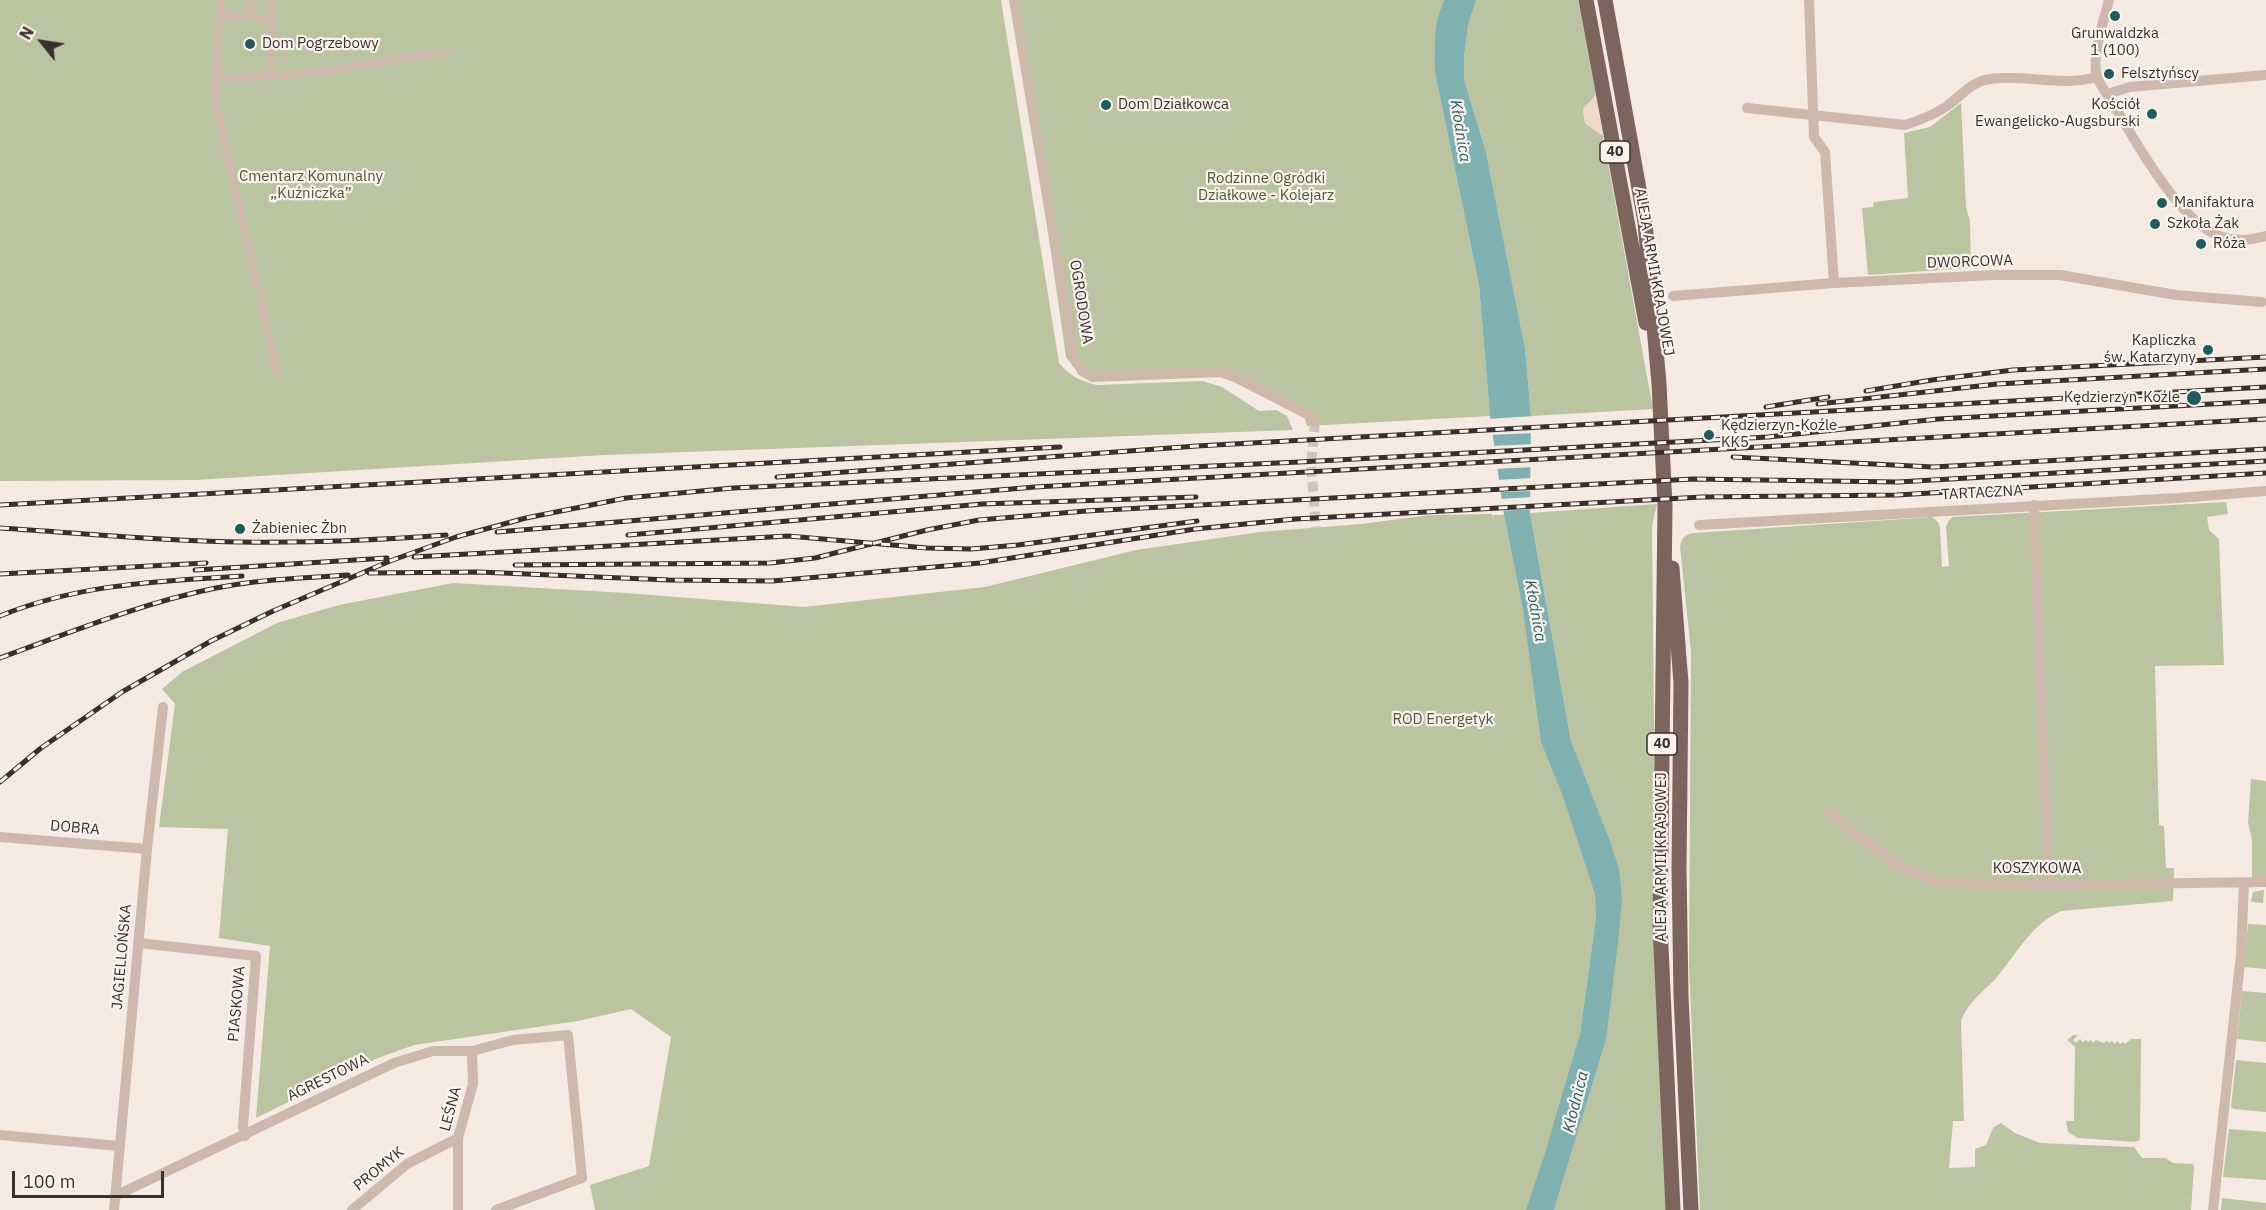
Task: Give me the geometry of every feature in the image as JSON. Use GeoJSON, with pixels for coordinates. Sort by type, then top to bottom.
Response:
{"type":"FeatureCollection","features":[{"type":"Feature","properties":{"kind":"main road","name":"ALEJA ARMII KRAJOWEJ"},"geometry":{"type":"LineString","coordinates":[[1586,0],[1660,409]]}},
{"type":"Feature","properties":{"kind":"main road","name":"ALEJA ARMII KRAJOWEJ"},"geometry":{"type":"LineString","coordinates":[[1605,0],[1645,222],[1665,505],[1676,605],[1680,673],[1680,996],[1691,1210]]}},
{"type":"Feature","properties":{"kind":"main road","name":"ALEJA ARMII KRAJOWEJ"},"geometry":{"type":"LineString","coordinates":[[1665,505],[1660,925],[1673,1210]]}},
{"type":"Feature","properties":{"kind":"street"},"geometry":{"type":"LineString","coordinates":[[221,0],[217,108],[276,373]]}},
{"type":"Feature","properties":{"kind":"street"},"geometry":{"type":"LineString","coordinates":[[250,0],[250,15]]}},
{"type":"Feature","properties":{"kind":"street"},"geometry":{"type":"LineString","coordinates":[[270,76],[273,0]]}},
{"type":"Feature","properties":{"kind":"street","name":"OGRODOWA"},"geometry":{"type":"LineString","coordinates":[[1014,0],[1074,357],[1082,371],[1093,376],[1220,372],[1234,376],[1312,419]]}},
{"type":"Feature","properties":{"kind":"street"},"geometry":{"type":"LineString","coordinates":[[1809,0],[1812,115],[1814,137],[1825,152],[1834,283]]}},
{"type":"Feature","properties":{"kind":"street"},"geometry":{"type":"LineString","coordinates":[[2109,0],[2095,62],[2097,77],[2132,138],[2170,193],[2198,223],[2229,240],[2243,241],[2266,236]]}},
{"type":"Feature","properties":{"kind":"street"},"geometry":{"type":"LineString","coordinates":[[220,16],[250,15],[272,22]]}},
{"type":"Feature","properties":{"kind":"street"},"geometry":{"type":"LineString","coordinates":[[217,79],[304,74],[446,52]]}},
{"type":"Feature","properties":{"kind":"street"},"geometry":{"type":"LineString","coordinates":[[2107,94],[2130,87],[2266,75]]}},
{"type":"Feature","properties":{"kind":"street"},"geometry":{"type":"LineString","coordinates":[[1747,108],[1905,125],[1927,118],[1970,87],[1990,79],[2081,81],[2097,77]]}},
{"type":"Feature","properties":{"kind":"street","name":"DWORCOWA"},"geometry":{"type":"LineString","coordinates":[[1673,296],[1834,283],[1994,275],[2060,275],[2176,295],[2264,301]]}},
{"type":"Feature","properties":{"kind":"street","name":"TARTACZNA"},"geometry":{"type":"LineString","coordinates":[[1699,525],[2266,491]]}},
{"type":"Feature","properties":{"kind":"street"},"geometry":{"type":"LineString","coordinates":[[2034,505],[2049,885]]}},
{"type":"Feature","properties":{"kind":"street","name":"JAGIELLOŃSKA"},"geometry":{"type":"LineString","coordinates":[[114,1210],[118,1146],[163,707]]}},
{"type":"Feature","properties":{"kind":"street","name":"KOSZYKOWA"},"geometry":{"type":"LineString","coordinates":[[1829,812],[1896,865],[1940,883],[2049,885],[2266,882]]}},
{"type":"Feature","properties":{"kind":"street","name":"DOBRA"},"geometry":{"type":"LineString","coordinates":[[0,837],[147,849]]}},
{"type":"Feature","properties":{"kind":"street"},"geometry":{"type":"LineString","coordinates":[[2213,1210],[2241,954],[2244,883]]}},
{"type":"Feature","properties":{"kind":"street","name":"PIASKOWA"},"geometry":{"type":"LineString","coordinates":[[139,943],[256,956],[243,1126],[245,1136]]}},
{"type":"Feature","properties":{"kind":"street","name":"AGRESTOWA"},"geometry":{"type":"LineString","coordinates":[[115,1196],[394,1063],[433,1052],[472,1051],[513,1040],[568,1035],[582,1178],[496,1210]]}},
{"type":"Feature","properties":{"kind":"street","name":"LEŚNA"},"geometry":{"type":"LineString","coordinates":[[458,1210],[458,1138],[473,1084],[472,1051]]}},
{"type":"Feature","properties":{"kind":"street"},"geometry":{"type":"LineString","coordinates":[[0,1136],[118,1146]]}},
{"type":"Feature","properties":{"kind":"street","name":"PROMYK"},"geometry":{"type":"LineString","coordinates":[[352,1210],[407,1164],[458,1138]]}},
{"type":"Feature","properties":{"kind":"green space","name":"Cmentarz Komunalny „Kuźniczka”"},"geometry":{"type":"Polygon","coordinates":[[[0,0],[1001,0],[1059,363],[1076,377],[1097,385],[1203,381],[1222,387],[1259,411],[1276,410],[1287,416],[1293,430],[604,455],[195,480],[0,481],[0,0]]]}},
{"type":"Feature","properties":{"kind":"green space","name":"Rodzinne Ogródki Działkowe - Kolejarz"},"geometry":{"type":"Polygon","coordinates":[[[1010,0],[1444,0],[1436,27],[1435,73],[1479,285],[1490,416],[1307,426],[1304,416],[1219,370],[1106,375],[1075,369],[1066,357],[1039,169],[1010,0]]]}},
{"type":"Feature","properties":{"kind":"green space"},"geometry":{"type":"Polygon","coordinates":[[[1476,0],[1578,0],[1596,95],[1583,109],[1585,123],[1603,136],[1653,409],[1531,416],[1525,348],[1486,152],[1464,79],[1468,26],[1476,0]]]}},
{"type":"Feature","properties":{"kind":"green space"},"geometry":{"type":"Polygon","coordinates":[[[1961,103],[1966,207],[1970,221],[1971,268],[1868,275],[1862,208],[1873,207],[1874,202],[1908,198],[1904,133],[1930,127],[1961,103]]]}},
{"type":"Feature","properties":{"kind":"green space"},"geometry":{"type":"Polygon","coordinates":[[[2226,502],[2228,514],[2207,517],[2209,530],[2219,539],[2224,665],[2155,666],[2159,825],[2164,826],[2166,868],[2174,868],[2173,901],[2061,911],[2050,917],[2033,932],[1996,978],[1971,1003],[1961,1021],[1964,1121],[1953,1121],[1949,1168],[1975,1167],[1975,1149],[1986,1145],[1993,1128],[2001,1123],[2015,1133],[2040,1143],[2134,1147],[2142,1158],[2165,1158],[2173,1163],[2193,1164],[2191,1210],[1700,1210],[1689,967],[1691,652],[1680,546],[1683,538],[1695,533],[1932,517],[1938,522],[1940,528],[1942,567],[1949,566],[1946,527],[1952,517],[2226,502]]]}},
{"type":"Feature","properties":{"kind":"green space"},"geometry":{"type":"Polygon","coordinates":[[[1657,504],[1652,526],[1656,916],[1668,1210],[1554,1210],[1606,1040],[1619,869],[1571,741],[1530,513],[1657,504]]]}},
{"type":"Feature","properties":{"kind":"green space","name":"ROD Energetyk"},"geometry":{"type":"Polygon","coordinates":[[[1492,514],[1494,522],[1493,515],[1504,515],[1535,664],[1595,875],[1596,917],[1580,1034],[1568,1081],[1527,1210],[595,1210],[590,1185],[649,1166],[671,1037],[631,1009],[578,1021],[414,1045],[378,1058],[256,1118],[270,946],[219,938],[228,829],[159,827],[175,704],[162,689],[182,672],[277,623],[339,605],[453,583],[626,593],[804,607],[985,587],[1136,550],[1260,532],[1361,524],[1430,515],[1492,514]]]}},
{"type":"Feature","properties":{"kind":"green space"},"geometry":{"type":"Polygon","coordinates":[[[2251,779],[2266,781],[2266,878],[2252,879],[2252,839],[2248,823],[2251,779]]]}},
{"type":"Feature","properties":{"kind":"green space"},"geometry":{"type":"Polygon","coordinates":[[[2264,890],[2263,903],[2251,902],[2253,892],[2264,890]]]}},
{"type":"Feature","properties":{"kind":"green space"},"geometry":{"type":"Polygon","coordinates":[[[2248,924],[2266,925],[2266,969],[2244,967],[2248,924]]]}},
{"type":"Feature","properties":{"kind":"green space"},"geometry":{"type":"Polygon","coordinates":[[[2242,991],[2266,993],[2266,1042],[2237,1039],[2242,991]]]}},
{"type":"Feature","properties":{"kind":"green space"},"geometry":{"type":"Polygon","coordinates":[[[2073,1035],[2078,1035],[2073,1040],[2076,1043],[2080,1039],[2083,1042],[2091,1040],[2093,1043],[2096,1040],[2109,1043],[2112,1041],[2115,1044],[2117,1041],[2125,1044],[2131,1039],[2141,1039],[2140,1140],[2135,1142],[2078,1138],[2068,1132],[2066,1121],[2074,1121],[2075,1047],[2067,1040],[2073,1035]]]}},
{"type":"Feature","properties":{"kind":"green space"},"geometry":{"type":"Polygon","coordinates":[[[2236,1060],[2266,1063],[2266,1112],[2231,1107],[2236,1060]]]}},
{"type":"Feature","properties":{"kind":"green space"},"geometry":{"type":"Polygon","coordinates":[[[2229,1129],[2266,1132],[2266,1180],[2223,1177],[2229,1129]]]}},
{"type":"Feature","properties":{"kind":"green space"},"geometry":{"type":"Polygon","coordinates":[[[2222,1198],[2266,1203],[2266,1210],[2221,1210],[2222,1198]]]}},
{"type":"Feature","properties":{"kind":"shaded area"},"geometry":{"type":"Polygon","coordinates":[[[1596,95],[1603,136],[1585,123],[1583,109],[1596,95]]]}},
{"type":"Feature","properties":{"kind":"water","name":"Kłodnica"},"geometry":{"type":"Polygon","coordinates":[[[1444,0],[1476,0],[1468,26],[1464,79],[1486,152],[1525,348],[1531,416],[1530,513],[1571,741],[1611,844],[1619,869],[1622,898],[1606,1040],[1554,1210],[1526,1210],[1580,1034],[1596,917],[1595,894],[1564,799],[1541,742],[1523,609],[1504,515],[1490,416],[1479,285],[1435,73],[1436,27],[1444,0]]]}},
{"type":"Feature","properties":{"kind":"pier"},"geometry":{"type":"Polygon","coordinates":[[[1534,416],[1534,433],[1490,435],[1487,419],[1534,416]]]}},
{"type":"Feature","properties":{"kind":"pier"},"geometry":{"type":"Polygon","coordinates":[[[1534,444],[1534,467],[1494,469],[1491,446],[1534,444]]]}},
{"type":"Feature","properties":{"kind":"pier"},"geometry":{"type":"Polygon","coordinates":[[[1533,478],[1533,491],[1498,492],[1496,480],[1533,478]]]}},
{"type":"Feature","properties":{"kind":"pier"},"geometry":{"type":"Polygon","coordinates":[[[1533,497],[1533,509],[1501,511],[1499,499],[1533,497]]]}},
{"type":"Feature","properties":{"kind":"tunnel"},"geometry":{"type":"LineString","coordinates":[[1315,422],[1311,465],[1316,528]]}},
{"type":"Feature","properties":{"kind":"railway"},"geometry":{"type":"LineString","coordinates":[[1866,391],[2013,370],[2266,357]]}},
{"type":"Feature","properties":{"kind":"railway"},"geometry":{"type":"LineString","coordinates":[[1818,404],[1997,384],[2266,369]]}},
{"type":"Feature","properties":{"kind":"railway"},"geometry":{"type":"LineString","coordinates":[[777,477],[1197,446],[2266,387]]}},
{"type":"Feature","properties":{"kind":"railway"},"geometry":{"type":"LineString","coordinates":[[1766,407],[1828,397]]}},
{"type":"Feature","properties":{"kind":"railway"},"geometry":{"type":"LineString","coordinates":[[0,782],[41,748],[122,692],[211,641],[273,611],[390,561],[456,537],[526,518],[626,498],[733,488],[1299,462],[1768,437],[1938,419],[2266,401]]}},
{"type":"Feature","properties":{"kind":"railway"},"geometry":{"type":"LineString","coordinates":[[497,532],[1035,487],[2266,419]]}},
{"type":"Feature","properties":{"kind":"railway"},"geometry":{"type":"LineString","coordinates":[[0,505],[1060,447]]}},
{"type":"Feature","properties":{"kind":"railway"},"geometry":{"type":"LineString","coordinates":[[1733,457],[1933,467],[2266,449]]}},
{"type":"Feature","properties":{"kind":"railway"},"geometry":{"type":"LineString","coordinates":[[515,565],[770,563],[815,558],[927,530],[979,520],[1086,511],[1693,479],[1898,482],[2266,461]]}},
{"type":"Feature","properties":{"kind":"railway"},"geometry":{"type":"LineString","coordinates":[[369,573],[479,572],[669,580],[772,581],[980,563],[1195,529],[1295,519],[1702,497],[1897,495],[2266,473]]}},
{"type":"Feature","properties":{"kind":"railway"},"geometry":{"type":"LineString","coordinates":[[628,535],[982,504],[1196,497]]}},
{"type":"Feature","properties":{"kind":"railway"},"geometry":{"type":"LineString","coordinates":[[414,557],[788,536],[927,548],[971,549],[1018,545],[1197,521]]}},
{"type":"Feature","properties":{"kind":"railway"},"geometry":{"type":"LineString","coordinates":[[0,528],[241,542],[344,541],[446,535]]}},
{"type":"Feature","properties":{"kind":"railway"},"geometry":{"type":"LineString","coordinates":[[195,570],[387,558]]}},
{"type":"Feature","properties":{"kind":"railway"},"geometry":{"type":"LineString","coordinates":[[0,574],[206,563]]}},
{"type":"Feature","properties":{"kind":"railway"},"geometry":{"type":"LineString","coordinates":[[0,658],[107,619],[188,594],[282,579],[348,575]]}},
{"type":"Feature","properties":{"kind":"railway"},"geometry":{"type":"LineString","coordinates":[[0,616],[59,597],[119,586],[242,576]]}},
{"type":"Feature","properties":{"kind":"place","name":"Grunwaldzka 1 (100)"},"geometry":{"type":"Point","coordinates":[2115,16]}},
{"type":"Feature","properties":{"kind":"place","name":"Dom Pogrzebowy"},"geometry":{"type":"Point","coordinates":[250,44]}},
{"type":"Feature","properties":{"kind":"place","name":"Felsztyńscy"},"geometry":{"type":"Point","coordinates":[2109,74]}},
{"type":"Feature","properties":{"kind":"place","name":"Dom Działkowca"},"geometry":{"type":"Point","coordinates":[1106,105]}},
{"type":"Feature","properties":{"kind":"place","name":"Kościół Ewangelicko-Augsburski"},"geometry":{"type":"Point","coordinates":[2152,114]}},
{"type":"Feature","properties":{"kind":"place","name":"Manifaktura"},"geometry":{"type":"Point","coordinates":[2162,203]}},
{"type":"Feature","properties":{"kind":"place","name":"Szkoła Żak"},"geometry":{"type":"Point","coordinates":[2155,224]}},
{"type":"Feature","properties":{"kind":"place","name":"Róża"},"geometry":{"type":"Point","coordinates":[2201,244]}},
{"type":"Feature","properties":{"kind":"place","name":"Kapliczka św. Katarzyny"},"geometry":{"type":"Point","coordinates":[2208,350]}},
{"type":"Feature","properties":{"kind":"place","name":"Kędzierzyn-Koźle"},"geometry":{"type":"Point","coordinates":[2194,398]}},
{"type":"Feature","properties":{"kind":"place","name":"Kędzierzyn-Koźle KK5"},"geometry":{"type":"Point","coordinates":[1709,435]}},
{"type":"Feature","properties":{"kind":"place","name":"Żabieniec Żbn"},"geometry":{"type":"Point","coordinates":[240,529]}}]}
